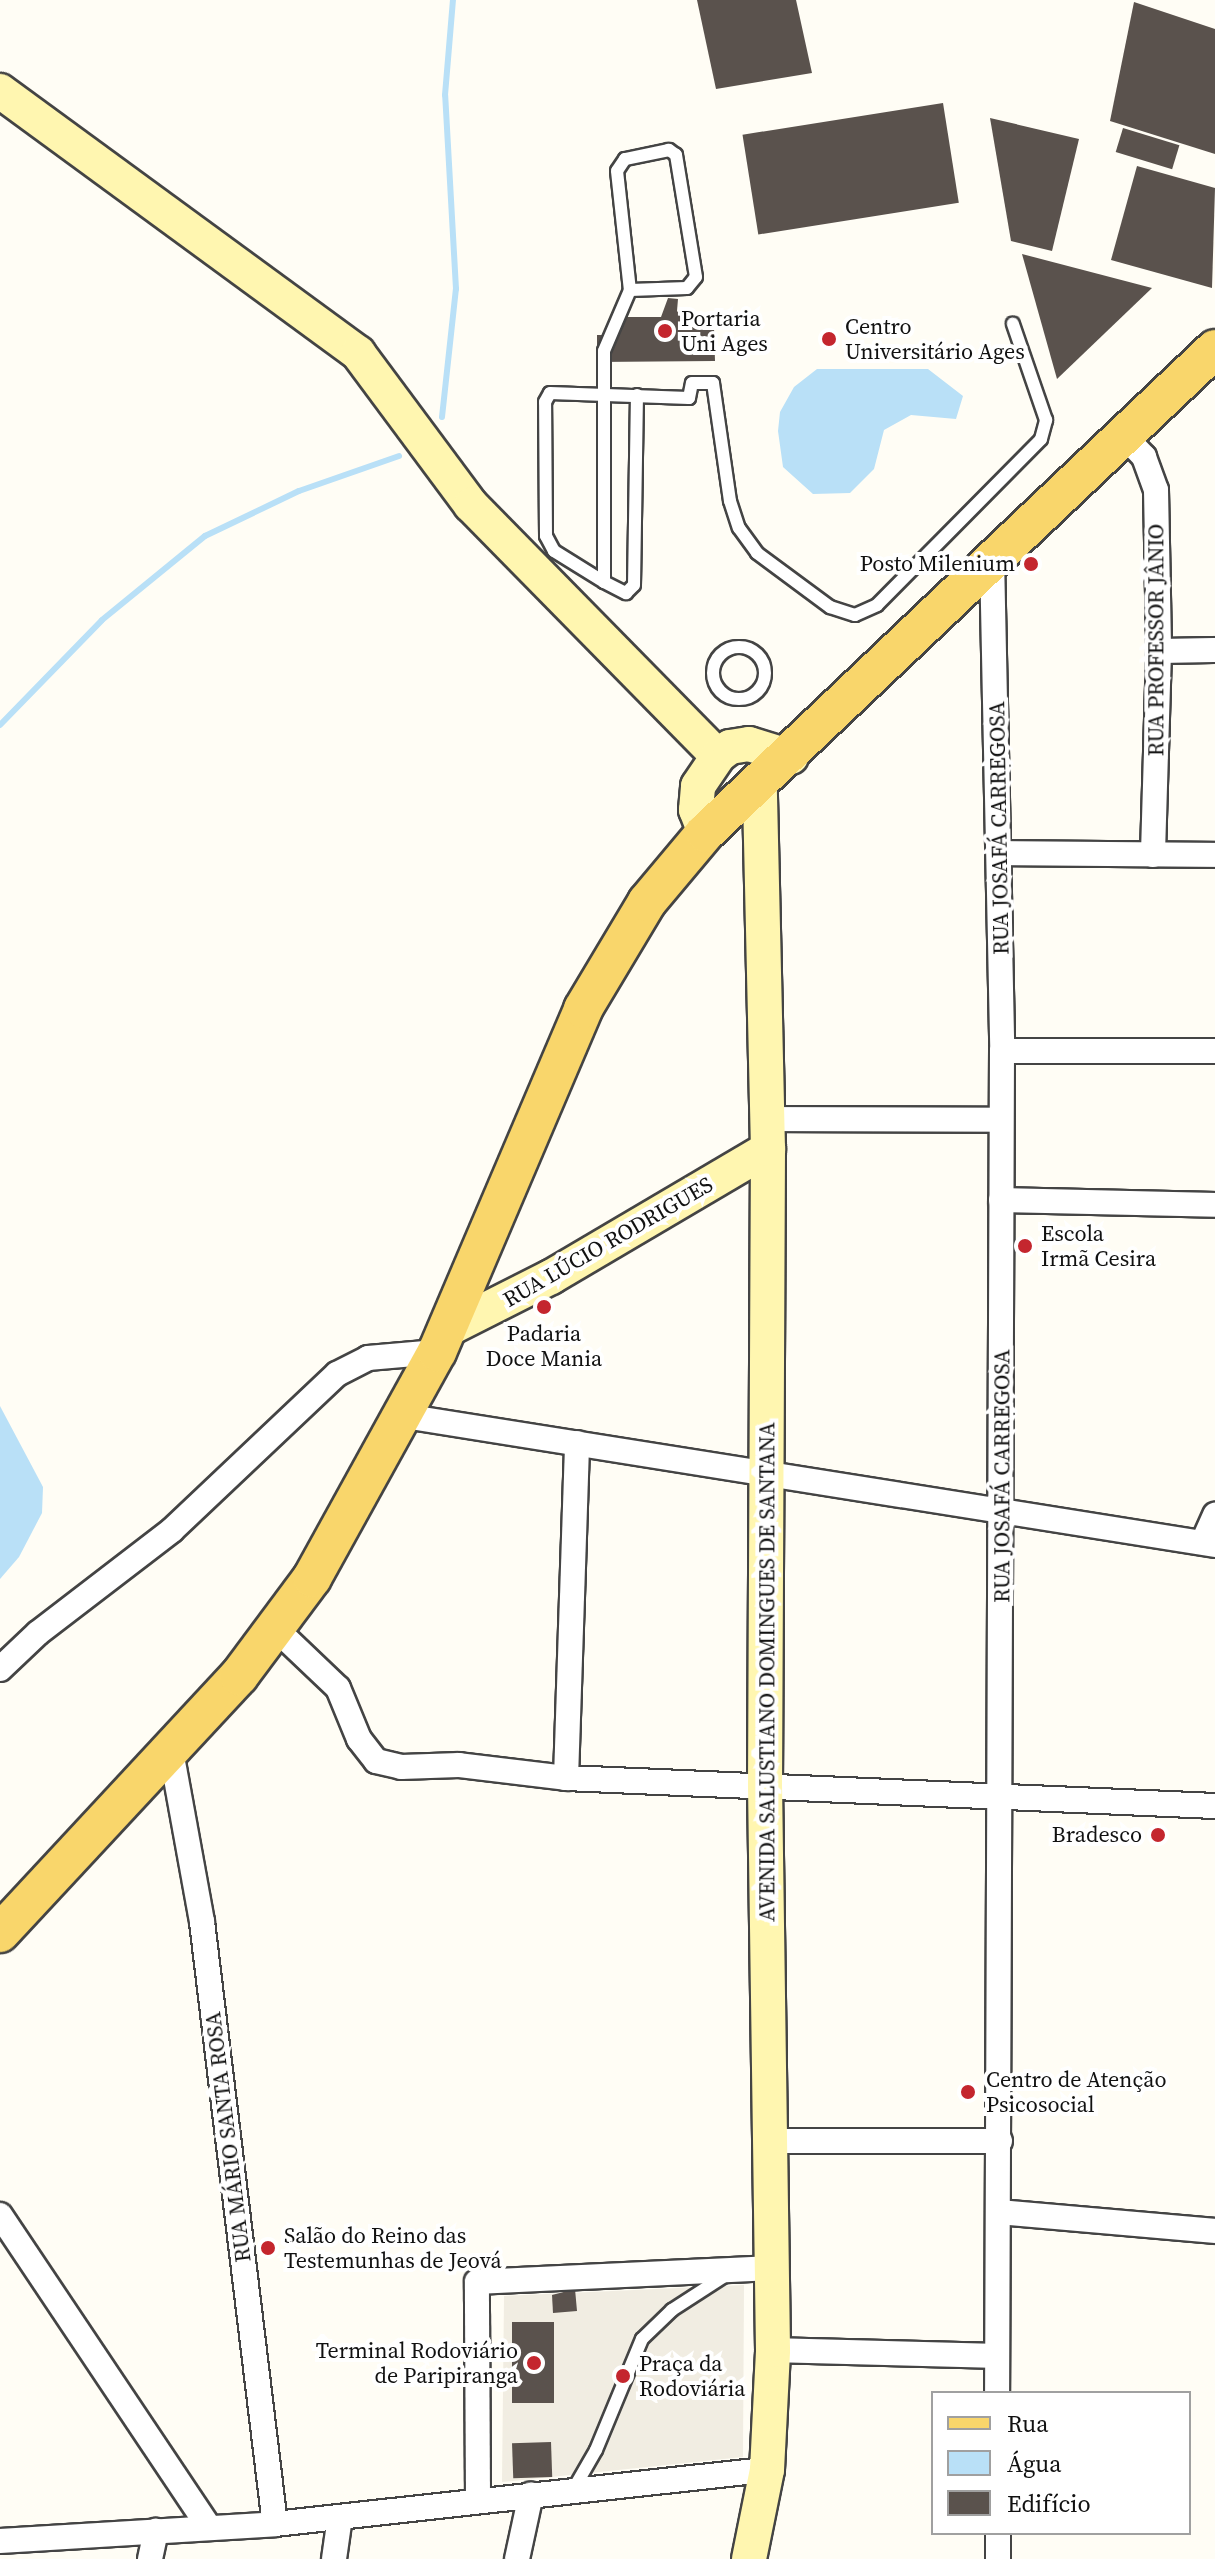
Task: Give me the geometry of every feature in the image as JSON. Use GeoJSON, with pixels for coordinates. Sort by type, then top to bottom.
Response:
{"type":"FeatureCollection","features":[{"type":"Feature","properties":{"kind":"main road"},"geometry":{"type":"LineString","coordinates":[[0,1933],[171,1751],[277,1630],[404,1416],[441,1341],[583,1009],[647,902],[705,833],[791,757],[992,558],[1215,349]]}},
{"type":"Feature","properties":{"kind":"street"},"geometry":{"type":"LineString","coordinates":[[0,91],[358,353],[471,505],[718,756]]}},
{"type":"Feature","properties":{"kind":"street","name":"RUA PROFESSOR JÂNIO"},"geometry":{"type":"LineString","coordinates":[[1124,436],[1144,457],[1156,490],[1159,651],[1153,855]]}},
{"type":"Feature","properties":{"kind":"street","name":"RUA JOSAFÁ CARREGOSA"},"geometry":{"type":"LineString","coordinates":[[992,558],[1001,853],[1002,1051],[1003,1507],[998,1797],[1000,2141],[997,2391]]}},
{"type":"Feature","properties":{"kind":"street"},"geometry":{"type":"LineString","coordinates":[[1159,651],[1215,650]]}},
{"type":"Feature","properties":{"kind":"street"},"geometry":{"type":"LineString","coordinates":[[705,833],[696,810],[698,786],[718,756],[730,747],[749,744],[791,757]]}},
{"type":"Feature","properties":{"kind":"street","name":"AVENIDA SALUSTIANO DOMINGUES DE SANTANA"},"geometry":{"type":"LineString","coordinates":[[749,2559],[767,2470],[773,2350],[765,1787],[768,1134],[760,783]]}},
{"type":"Feature","properties":{"kind":"street"},"geometry":{"type":"LineString","coordinates":[[1001,853],[1215,855]]}},
{"type":"Feature","properties":{"kind":"street"},"geometry":{"type":"LineString","coordinates":[[1002,1051],[1215,1051]]}},
{"type":"Feature","properties":{"kind":"street"},"geometry":{"type":"LineString","coordinates":[[768,1134],[1000,1120]]}},
{"type":"Feature","properties":{"kind":"street","name":"RUA LÚCIO RODRIGUES"},"geometry":{"type":"LineString","coordinates":[[441,1341],[551,1277],[768,1134]]}},
{"type":"Feature","properties":{"kind":"street"},"geometry":{"type":"LineString","coordinates":[[1001,1200],[1215,1205]]}},
{"type":"Feature","properties":{"kind":"street"},"geometry":{"type":"LineString","coordinates":[[0,1669],[172,1530],[337,1374],[368,1358],[441,1341]]}},
{"type":"Feature","properties":{"kind":"street"},"geometry":{"type":"LineString","coordinates":[[404,1416],[767,1476],[1003,1507],[1209,1544],[1215,1515]]}},
{"type":"Feature","properties":{"kind":"street"},"geometry":{"type":"LineString","coordinates":[[566,1778],[577,1443]]}},
{"type":"Feature","properties":{"kind":"street"},"geometry":{"type":"LineString","coordinates":[[277,1630],[338,1688],[359,1739],[376,1761],[566,1778],[1215,1806]]}},
{"type":"Feature","properties":{"kind":"street","name":"RUA MÁRIO SANTA ROSA"},"geometry":{"type":"LineString","coordinates":[[171,1751],[202,1922],[275,2524]]}},
{"type":"Feature","properties":{"kind":"street"},"geometry":{"type":"LineString","coordinates":[[769,2141],[1000,2141]]}},
{"type":"Feature","properties":{"kind":"street"},"geometry":{"type":"LineString","coordinates":[[999,2212],[1215,2231]]}},
{"type":"Feature","properties":{"kind":"street"},"geometry":{"type":"LineString","coordinates":[[0,2215],[208,2526]]}},
{"type":"Feature","properties":{"kind":"street"},"geometry":{"type":"LineString","coordinates":[[478,2498],[477,2282],[772,2268]]}},
{"type":"Feature","properties":{"kind":"street"},"geometry":{"type":"LineString","coordinates":[[773,2350],[997,2356]]}},
{"type":"Feature","properties":{"kind":"street"},"geometry":{"type":"LineString","coordinates":[[0,2541],[275,2524],[478,2498],[767,2470]]}},
{"type":"Feature","properties":{"kind":"street"},"geometry":{"type":"LineString","coordinates":[[517,2559],[531,2494]]}},
{"type":"Feature","properties":{"kind":"street"},"geometry":{"type":"LineString","coordinates":[[334,2559],[340,2517]]}},
{"type":"Feature","properties":{"kind":"street"},"geometry":{"type":"LineString","coordinates":[[150,2559],[156,2531]]}},
{"type":"Feature","properties":{"kind":"street"},"geometry":{"type":"LineString","coordinates":[[998,2535],[998,2559]]}},
{"type":"Feature","properties":{"kind":"lane"},"geometry":{"type":"LineString","coordinates":[[604,582],[604,345],[630,290],[618,166],[631,156],[669,150],[676,155],[696,277],[687,288],[630,290]]}},
{"type":"Feature","properties":{"kind":"lane"},"geometry":{"type":"LineString","coordinates":[[637,395],[634,585],[626,593],[554,551],[546,536],[545,402],[554,391],[604,394],[637,395],[689,398],[692,383],[715,385],[730,501],[739,528],[757,553],[818,598],[855,615],[877,605],[1041,439],[1046,420],[1013,324]]}},
{"type":"Feature","properties":{"kind":"lane"},"geometry":{"type":"LineString","coordinates":[[739,646],[754,651],[765,670],[758,691],[737,699],[723,694],[712,675],[719,655],[739,646]]}},
{"type":"Feature","properties":{"kind":"lane"},"geometry":{"type":"LineString","coordinates":[[573,2490],[601,2440],[642,2339],[672,2310],[736,2270]]}},
{"type":"Feature","properties":{"kind":"shaded area","name":"Praça da Rodoviária"},"geometry":{"type":"Polygon","coordinates":[[[744,2285],[743,2457],[502,2482],[504,2296],[744,2285]]]}},
{"type":"Feature","properties":{"kind":"water"},"geometry":{"type":"Polygon","coordinates":[[[817,369],[928,369],[963,396],[956,419],[911,415],[884,430],[874,469],[850,493],[813,494],[783,467],[778,431],[780,412],[794,387],[817,369]]]}},
{"type":"Feature","properties":{"kind":"water"},"geometry":{"type":"Polygon","coordinates":[[[0,1406],[43,1487],[42,1513],[19,1557],[0,1579],[0,1406]]]}},
{"type":"Feature","properties":{"kind":"building"},"geometry":{"type":"Polygon","coordinates":[[[697,0],[796,0],[812,73],[716,89],[697,0]]]}},
{"type":"Feature","properties":{"kind":"building"},"geometry":{"type":"Polygon","coordinates":[[[1134,2],[1215,29],[1215,154],[1110,121],[1134,2]]]}},
{"type":"Feature","properties":{"kind":"building"},"geometry":{"type":"Polygon","coordinates":[[[943,103],[959,203],[758,235],[742,135],[943,103]]]}},
{"type":"Feature","properties":{"kind":"building"},"geometry":{"type":"Polygon","coordinates":[[[990,118],[1079,139],[1052,251],[1011,241],[990,118]]]}},
{"type":"Feature","properties":{"kind":"building"},"geometry":{"type":"Polygon","coordinates":[[[1123,128],[1179,145],[1172,169],[1116,152],[1123,128]]]}},
{"type":"Feature","properties":{"kind":"building"},"geometry":{"type":"Polygon","coordinates":[[[1137,166],[1215,188],[1212,288],[1111,260],[1137,166]]]}},
{"type":"Feature","properties":{"kind":"building"},"geometry":{"type":"Polygon","coordinates":[[[1022,254],[1152,288],[1057,379],[1022,254]]]}},
{"type":"Feature","properties":{"kind":"building","name":"Portaria Uni Ages"},"geometry":{"type":"Polygon","coordinates":[[[668,298],[678,299],[677,311],[690,327],[714,327],[715,361],[597,362],[597,335],[615,335],[615,317],[661,317],[668,298]]]}},
{"type":"Feature","properties":{"kind":"building"},"geometry":{"type":"Polygon","coordinates":[[[575,2289],[577,2311],[553,2313],[552,2295],[575,2289]]]}},
{"type":"Feature","properties":{"kind":"building","name":"Terminal Rodoviário de Paripiranga"},"geometry":{"type":"Polygon","coordinates":[[[512,2322],[554,2322],[554,2403],[512,2403],[512,2322]]]}},
{"type":"Feature","properties":{"kind":"building"},"geometry":{"type":"Polygon","coordinates":[[[551,2442],[552,2477],[513,2478],[512,2443],[551,2442]]]}},
{"type":"Feature","properties":{"kind":"waterway"},"geometry":{"type":"LineString","coordinates":[[442,417],[456,289],[445,95],[453,0]]}},
{"type":"Feature","properties":{"kind":"waterway"},"geometry":{"type":"LineString","coordinates":[[0,725],[102,620],[205,536],[299,491],[399,456]]}},
{"type":"Feature","properties":{"kind":"place","name":"Portaria Uni Ages"},"geometry":{"type":"Point","coordinates":[665,331]}},
{"type":"Feature","properties":{"kind":"place","name":"Centro Universitário Ages"},"geometry":{"type":"Point","coordinates":[829,339]}},
{"type":"Feature","properties":{"kind":"place","name":"Posto Milenium"},"geometry":{"type":"Point","coordinates":[1031,564]}},
{"type":"Feature","properties":{"kind":"place","name":"Escola Irmã Cesira"},"geometry":{"type":"Point","coordinates":[1025,1246]}},
{"type":"Feature","properties":{"kind":"place","name":"Padaria Doce Mania"},"geometry":{"type":"Point","coordinates":[544,1307]}},
{"type":"Feature","properties":{"kind":"place","name":"Bradesco"},"geometry":{"type":"Point","coordinates":[1158,1835]}},
{"type":"Feature","properties":{"kind":"place","name":"Centro de Atenção Psicosocial"},"geometry":{"type":"Point","coordinates":[968,2092]}},
{"type":"Feature","properties":{"kind":"place","name":"Salão do Reino das Testemunhas de Jeová"},"geometry":{"type":"Point","coordinates":[268,2248]}},
{"type":"Feature","properties":{"kind":"place","name":"Terminal Rodoviário de Paripiranga"},"geometry":{"type":"Point","coordinates":[534,2363]}},
{"type":"Feature","properties":{"kind":"place","name":"Praça da Rodoviária"},"geometry":{"type":"Point","coordinates":[623,2376]}}]}
